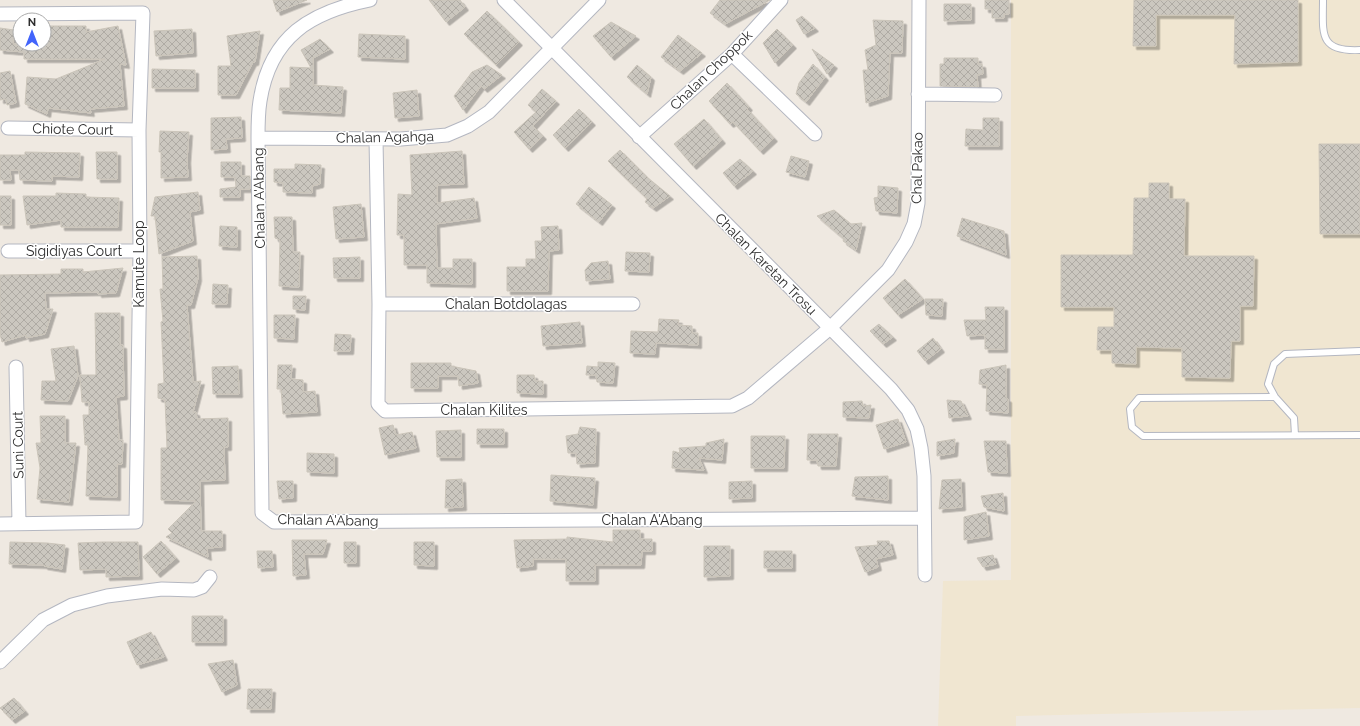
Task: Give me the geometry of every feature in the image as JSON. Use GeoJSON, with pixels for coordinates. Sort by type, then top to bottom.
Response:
{"type":"FeatureCollection","features":[{"type":"Feature","properties":{"kind":"street","name":"Chalan A'Abang"},"geometry":{"type":"LineString","coordinates":[[370,0],[343,6],[318,15],[296,31],[277,51],[266,76],[259,101],[258,138],[262,513],[274,522],[924,518]]}},
{"type":"Feature","properties":{"kind":"street","name":"Chalan Karetan Trosu"},"geometry":{"type":"LineString","coordinates":[[504,0],[891,389],[908,410],[917,428],[924,476],[925,575]]}},
{"type":"Feature","properties":{"kind":"street","name":"Chalan Agahga"},"geometry":{"type":"LineString","coordinates":[[258,138],[401,139],[447,135],[468,126],[489,112],[599,0]]}},
{"type":"Feature","properties":{"kind":"street","name":"Chalan Choppok"},"geometry":{"type":"LineString","coordinates":[[639,137],[732,54],[781,0]]}},
{"type":"Feature","properties":{"kind":"street","name":"Chal Pakao"},"geometry":{"type":"LineString","coordinates":[[830,328],[888,270],[901,252],[914,224],[918,203],[919,0]]}},
{"type":"Feature","properties":{"kind":"street","name":"Kamute Loop"},"geometry":{"type":"LineString","coordinates":[[0,14],[143,13],[138,130],[140,251],[136,522],[0,524]]}},
{"type":"Feature","properties":{"kind":"street"},"geometry":{"type":"LineString","coordinates":[[732,54],[814,134]]}},
{"type":"Feature","properties":{"kind":"street"},"geometry":{"type":"LineString","coordinates":[[918,94],[995,95]]}},
{"type":"Feature","properties":{"kind":"street","name":"Chiote Court"},"geometry":{"type":"LineString","coordinates":[[8,128],[138,130]]}},
{"type":"Feature","properties":{"kind":"street","name":"Chalan Kilites"},"geometry":{"type":"LineString","coordinates":[[376,139],[379,304],[378,404],[385,410],[732,406],[748,398],[830,328]]}},
{"type":"Feature","properties":{"kind":"street","name":"Sigidiyas Court"},"geometry":{"type":"LineString","coordinates":[[8,251],[140,251]]}},
{"type":"Feature","properties":{"kind":"street","name":"Chalan Botdolagas"},"geometry":{"type":"LineString","coordinates":[[379,304],[633,304]]}},
{"type":"Feature","properties":{"kind":"street","name":"Suni Court"},"geometry":{"type":"LineString","coordinates":[[16,367],[19,524]]}},
{"type":"Feature","properties":{"kind":"street"},"geometry":{"type":"LineString","coordinates":[[0,662],[43,620],[72,605],[107,596],[162,589],[194,590],[202,587],[210,577]]}},
{"type":"Feature","properties":{"kind":"lane"},"geometry":{"type":"LineString","coordinates":[[1323,0],[1323,35],[1332,45],[1345,51],[1360,50]]}},
{"type":"Feature","properties":{"kind":"lane"},"geometry":{"type":"LineString","coordinates":[[1295,435],[1294,418],[1275,397],[1268,384],[1274,364],[1285,354],[1360,351]]}},
{"type":"Feature","properties":{"kind":"lane"},"geometry":{"type":"LineString","coordinates":[[1275,397],[1139,398],[1130,409],[1132,427],[1143,436],[1360,435]]}},
{"type":"Feature","properties":{"kind":"shaded area"},"geometry":{"type":"Polygon","coordinates":[[[1011,0],[1360,0],[1360,708],[1016,716],[1016,726],[938,726],[943,581],[1011,580],[1011,0]]]}},
{"type":"Feature","properties":{"kind":"building"},"geometry":{"type":"Polygon","coordinates":[[[273,0],[307,0],[277,12],[273,0]]]}},
{"type":"Feature","properties":{"kind":"building"},"geometry":{"type":"Polygon","coordinates":[[[429,0],[460,0],[465,7],[446,22],[429,0]]]}},
{"type":"Feature","properties":{"kind":"building"},"geometry":{"type":"Polygon","coordinates":[[[720,0],[770,0],[725,24],[710,13],[720,0]]]}},
{"type":"Feature","properties":{"kind":"building"},"geometry":{"type":"Polygon","coordinates":[[[985,0],[1009,0],[1009,14],[1004,14],[1004,18],[992,18],[992,9],[985,9],[985,0]]]}},
{"type":"Feature","properties":{"kind":"building"},"geometry":{"type":"Polygon","coordinates":[[[1134,0],[1298,0],[1298,62],[1234,64],[1235,15],[1156,15],[1156,46],[1133,46],[1134,0]]]}},
{"type":"Feature","properties":{"kind":"building"},"geometry":{"type":"Polygon","coordinates":[[[944,4],[971,4],[971,20],[944,21],[944,4]]]}},
{"type":"Feature","properties":{"kind":"building"},"geometry":{"type":"Polygon","coordinates":[[[487,11],[519,42],[496,65],[464,34],[487,11]]]}},
{"type":"Feature","properties":{"kind":"building"},"geometry":{"type":"Polygon","coordinates":[[[802,16],[815,28],[804,34],[796,20],[802,16]]]}},
{"type":"Feature","properties":{"kind":"building"},"geometry":{"type":"Polygon","coordinates":[[[873,20],[903,21],[902,53],[890,53],[888,96],[866,103],[863,70],[868,70],[865,50],[876,45],[873,20]]]}},
{"type":"Feature","properties":{"kind":"building"},"geometry":{"type":"Polygon","coordinates":[[[611,22],[636,36],[611,57],[593,36],[611,22]]]}},
{"type":"Feature","properties":{"kind":"building"},"geometry":{"type":"Polygon","coordinates":[[[52,26],[86,26],[86,32],[118,26],[126,65],[120,64],[124,106],[90,109],[91,113],[48,108],[47,114],[25,104],[27,77],[56,79],[105,59],[24,59],[24,52],[52,52],[52,26]]]}},
{"type":"Feature","properties":{"kind":"building"},"geometry":{"type":"Polygon","coordinates":[[[0,28],[12,30],[12,51],[0,50],[0,28]]]}},
{"type":"Feature","properties":{"kind":"building"},"geometry":{"type":"Polygon","coordinates":[[[192,29],[193,53],[156,56],[154,31],[192,29]]]}},
{"type":"Feature","properties":{"kind":"building"},"geometry":{"type":"Polygon","coordinates":[[[777,29],[793,45],[775,63],[763,43],[777,29]]]}},
{"type":"Feature","properties":{"kind":"building"},"geometry":{"type":"Polygon","coordinates":[[[260,31],[255,62],[253,62],[236,95],[218,95],[218,66],[231,66],[227,36],[260,31]]]}},
{"type":"Feature","properties":{"kind":"building"},"geometry":{"type":"Polygon","coordinates":[[[359,34],[405,36],[405,59],[358,57],[359,34]]]}},
{"type":"Feature","properties":{"kind":"building"},"geometry":{"type":"Polygon","coordinates":[[[678,35],[702,53],[680,71],[661,57],[678,35]]]}},
{"type":"Feature","properties":{"kind":"building"},"geometry":{"type":"Polygon","coordinates":[[[320,39],[330,49],[313,58],[313,85],[343,87],[341,113],[279,110],[280,88],[290,88],[290,67],[311,68],[301,50],[320,39]]]}},
{"type":"Feature","properties":{"kind":"building"},"geometry":{"type":"Polygon","coordinates":[[[812,49],[834,65],[827,74],[812,49]]]}},
{"type":"Feature","properties":{"kind":"building"},"geometry":{"type":"Polygon","coordinates":[[[944,58],[978,58],[978,64],[982,64],[983,74],[977,75],[978,87],[940,86],[940,64],[944,64],[944,58]]]}},
{"type":"Feature","properties":{"kind":"building"},"geometry":{"type":"Polygon","coordinates":[[[813,64],[825,77],[806,102],[796,94],[799,83],[813,64]]]}},
{"type":"Feature","properties":{"kind":"building"},"geometry":{"type":"Polygon","coordinates":[[[487,65],[502,75],[484,89],[481,86],[463,110],[454,96],[472,72],[487,65]]]}},
{"type":"Feature","properties":{"kind":"building"},"geometry":{"type":"Polygon","coordinates":[[[637,65],[651,77],[647,94],[627,77],[637,65]]]}},
{"type":"Feature","properties":{"kind":"building"},"geometry":{"type":"Polygon","coordinates":[[[152,69],[195,70],[195,88],[152,88],[152,69]]]}},
{"type":"Feature","properties":{"kind":"building"},"geometry":{"type":"Polygon","coordinates":[[[10,71],[16,103],[7,105],[6,99],[0,100],[0,73],[10,71]]]}},
{"type":"Feature","properties":{"kind":"building"},"geometry":{"type":"Polygon","coordinates":[[[727,83],[749,107],[747,109],[774,138],[760,151],[733,122],[730,124],[709,101],[727,83]]]}},
{"type":"Feature","properties":{"kind":"building"},"geometry":{"type":"Polygon","coordinates":[[[542,89],[556,101],[533,126],[543,136],[529,149],[514,132],[536,112],[528,105],[542,89]]]}},
{"type":"Feature","properties":{"kind":"building"},"geometry":{"type":"Polygon","coordinates":[[[417,90],[419,116],[395,118],[393,93],[417,90]]]}},
{"type":"Feature","properties":{"kind":"building"},"geometry":{"type":"Polygon","coordinates":[[[579,109],[592,122],[565,148],[553,135],[579,109]]]}},
{"type":"Feature","properties":{"kind":"building"},"geometry":{"type":"Polygon","coordinates":[[[241,117],[242,138],[226,139],[227,149],[211,150],[211,118],[241,117]]]}},
{"type":"Feature","properties":{"kind":"building"},"geometry":{"type":"Polygon","coordinates":[[[983,118],[999,118],[999,146],[965,146],[966,129],[983,130],[983,118]]]}},
{"type":"Feature","properties":{"kind":"building"},"geometry":{"type":"Polygon","coordinates":[[[704,119],[722,140],[693,166],[674,144],[704,119]]]}},
{"type":"Feature","properties":{"kind":"building"},"geometry":{"type":"Polygon","coordinates":[[[160,131],[189,132],[187,160],[188,177],[161,178],[161,152],[159,152],[160,131]]]}},
{"type":"Feature","properties":{"kind":"building"},"geometry":{"type":"Polygon","coordinates":[[[1319,144],[1360,144],[1360,234],[1320,234],[1319,144]]]}},
{"type":"Feature","properties":{"kind":"building"},"geometry":{"type":"Polygon","coordinates":[[[620,150],[648,178],[670,196],[653,208],[645,202],[647,199],[608,161],[620,150]]]}},
{"type":"Feature","properties":{"kind":"building"},"geometry":{"type":"Polygon","coordinates":[[[462,151],[464,184],[437,185],[437,203],[474,198],[477,218],[436,224],[437,268],[453,268],[453,259],[472,259],[472,284],[427,283],[427,265],[404,265],[404,235],[397,235],[398,194],[412,195],[410,155],[462,151]]]}},
{"type":"Feature","properties":{"kind":"building"},"geometry":{"type":"Polygon","coordinates":[[[25,152],[80,153],[79,177],[52,176],[52,181],[20,180],[19,170],[10,170],[11,180],[0,180],[0,155],[25,155],[25,152]]]}},
{"type":"Feature","properties":{"kind":"building"},"geometry":{"type":"Polygon","coordinates":[[[96,152],[117,152],[117,179],[97,179],[96,152]]]}},
{"type":"Feature","properties":{"kind":"building"},"geometry":{"type":"Polygon","coordinates":[[[791,156],[809,161],[805,177],[786,172],[791,156]]]}},
{"type":"Feature","properties":{"kind":"building"},"geometry":{"type":"Polygon","coordinates":[[[740,159],[753,171],[734,186],[723,173],[740,159]]]}},
{"type":"Feature","properties":{"kind":"building"},"geometry":{"type":"Polygon","coordinates":[[[221,162],[241,162],[241,176],[250,176],[250,189],[240,189],[240,197],[220,197],[220,189],[236,187],[235,177],[221,177],[221,162]]]}},
{"type":"Feature","properties":{"kind":"building"},"geometry":{"type":"Polygon","coordinates":[[[295,164],[321,165],[320,184],[312,186],[312,193],[283,192],[283,183],[274,182],[274,169],[295,169],[295,164]]]}},
{"type":"Feature","properties":{"kind":"building"},"geometry":{"type":"Polygon","coordinates":[[[1149,183],[1169,183],[1169,199],[1185,199],[1184,256],[1254,256],[1253,306],[1240,306],[1240,341],[1231,341],[1230,378],[1182,377],[1182,348],[1136,347],[1136,364],[1112,363],[1112,350],[1097,350],[1098,327],[1114,327],[1114,307],[1061,307],[1061,255],[1133,255],[1134,198],[1149,198],[1149,183]]]}},
{"type":"Feature","properties":{"kind":"building"},"geometry":{"type":"Polygon","coordinates":[[[878,186],[898,188],[897,213],[876,211],[874,198],[878,197],[878,186]]]}},
{"type":"Feature","properties":{"kind":"building"},"geometry":{"type":"Polygon","coordinates":[[[589,187],[612,205],[599,222],[576,204],[589,187]]]}},
{"type":"Feature","properties":{"kind":"building"},"geometry":{"type":"Polygon","coordinates":[[[198,192],[200,210],[190,212],[193,241],[159,254],[155,216],[151,216],[155,197],[198,192]]]}},
{"type":"Feature","properties":{"kind":"building"},"geometry":{"type":"Polygon","coordinates":[[[56,193],[86,194],[86,197],[119,198],[118,227],[61,227],[61,220],[27,225],[23,196],[56,196],[56,193]]]}},
{"type":"Feature","properties":{"kind":"building"},"geometry":{"type":"Polygon","coordinates":[[[0,196],[11,196],[11,225],[0,225],[0,196]]]}},
{"type":"Feature","properties":{"kind":"building"},"geometry":{"type":"Polygon","coordinates":[[[361,204],[364,237],[336,239],[333,207],[361,204]]]}},
{"type":"Feature","properties":{"kind":"building"},"geometry":{"type":"Polygon","coordinates":[[[834,210],[851,224],[862,223],[856,250],[843,241],[844,239],[817,216],[834,210]]]}},
{"type":"Feature","properties":{"kind":"building"},"geometry":{"type":"Polygon","coordinates":[[[274,217],[292,217],[293,252],[300,252],[299,287],[279,286],[280,240],[275,238],[274,217]]]}},
{"type":"Feature","properties":{"kind":"building"},"geometry":{"type":"Polygon","coordinates":[[[962,218],[1004,231],[1006,255],[957,236],[962,218]]]}},
{"type":"Feature","properties":{"kind":"building"},"geometry":{"type":"Polygon","coordinates":[[[220,226],[237,227],[237,247],[219,246],[220,226]]]}},
{"type":"Feature","properties":{"kind":"building"},"geometry":{"type":"Polygon","coordinates":[[[558,226],[559,250],[549,251],[548,291],[507,291],[507,267],[526,267],[526,259],[536,259],[535,241],[542,241],[541,227],[558,226]]]}},
{"type":"Feature","properties":{"kind":"building"},"geometry":{"type":"Polygon","coordinates":[[[626,252],[650,253],[649,272],[625,271],[626,252]]]}},
{"type":"Feature","properties":{"kind":"building"},"geometry":{"type":"Polygon","coordinates":[[[197,256],[198,278],[191,305],[187,305],[193,382],[201,381],[193,412],[196,412],[197,419],[228,418],[228,447],[224,447],[225,480],[200,481],[201,531],[222,531],[222,547],[207,548],[208,557],[166,537],[172,533],[168,529],[196,501],[161,500],[161,448],[167,448],[165,400],[158,398],[158,384],[164,383],[161,322],[163,321],[160,289],[163,289],[162,257],[197,256]]]}},
{"type":"Feature","properties":{"kind":"building"},"geometry":{"type":"Polygon","coordinates":[[[360,257],[360,278],[334,278],[333,258],[360,257]]]}},
{"type":"Feature","properties":{"kind":"building"},"geometry":{"type":"Polygon","coordinates":[[[608,261],[610,279],[586,281],[585,270],[591,263],[608,261]]]}},
{"type":"Feature","properties":{"kind":"building"},"geometry":{"type":"Polygon","coordinates":[[[123,268],[116,293],[45,293],[46,309],[53,309],[45,334],[26,338],[26,335],[2,342],[0,334],[0,275],[61,274],[61,269],[83,269],[83,272],[123,268]]]}},
{"type":"Feature","properties":{"kind":"building"},"geometry":{"type":"Polygon","coordinates":[[[905,279],[923,299],[898,315],[883,298],[905,279]]]}},
{"type":"Feature","properties":{"kind":"building"},"geometry":{"type":"Polygon","coordinates":[[[213,284],[228,285],[227,304],[212,304],[213,284]]]}},
{"type":"Feature","properties":{"kind":"building"},"geometry":{"type":"Polygon","coordinates":[[[293,296],[306,296],[305,310],[293,309],[293,296]]]}},
{"type":"Feature","properties":{"kind":"building"},"geometry":{"type":"Polygon","coordinates":[[[925,299],[943,299],[942,316],[926,315],[925,299]]]}},
{"type":"Feature","properties":{"kind":"building"},"geometry":{"type":"Polygon","coordinates":[[[985,307],[1004,307],[1004,349],[985,349],[985,335],[967,336],[964,320],[986,320],[985,307]]]}},
{"type":"Feature","properties":{"kind":"building"},"geometry":{"type":"Polygon","coordinates":[[[95,313],[120,313],[120,345],[123,345],[124,396],[116,397],[119,440],[123,440],[122,464],[117,464],[117,497],[86,496],[88,445],[85,445],[83,415],[89,415],[89,402],[82,402],[80,375],[96,375],[95,313]]]}},
{"type":"Feature","properties":{"kind":"building"},"geometry":{"type":"Polygon","coordinates":[[[274,315],[295,315],[294,339],[274,338],[274,315]]]}},
{"type":"Feature","properties":{"kind":"building"},"geometry":{"type":"Polygon","coordinates":[[[659,319],[679,320],[678,325],[692,326],[692,333],[698,333],[698,345],[656,343],[655,354],[630,353],[631,331],[658,332],[659,319]]]}},
{"type":"Feature","properties":{"kind":"building"},"geometry":{"type":"Polygon","coordinates":[[[580,322],[582,343],[543,346],[541,326],[580,322]]]}},
{"type":"Feature","properties":{"kind":"building"},"geometry":{"type":"Polygon","coordinates":[[[879,324],[893,337],[883,344],[870,331],[879,324]]]}},
{"type":"Feature","properties":{"kind":"building"},"geometry":{"type":"Polygon","coordinates":[[[335,334],[351,335],[350,351],[334,351],[335,334]]]}},
{"type":"Feature","properties":{"kind":"building"},"geometry":{"type":"Polygon","coordinates":[[[933,338],[941,349],[925,361],[917,351],[933,338]]]}},
{"type":"Feature","properties":{"kind":"building"},"geometry":{"type":"Polygon","coordinates":[[[74,346],[78,376],[68,401],[41,400],[42,381],[56,381],[51,349],[74,346]]]}},
{"type":"Feature","properties":{"kind":"building"},"geometry":{"type":"Polygon","coordinates":[[[598,362],[615,363],[613,383],[597,382],[596,375],[586,375],[587,366],[598,367],[598,362]]]}},
{"type":"Feature","properties":{"kind":"building"},"geometry":{"type":"Polygon","coordinates":[[[411,363],[451,363],[451,366],[476,371],[478,383],[459,386],[458,376],[438,376],[438,388],[411,388],[411,363]]]}},
{"type":"Feature","properties":{"kind":"building"},"geometry":{"type":"Polygon","coordinates":[[[278,365],[292,365],[291,379],[303,380],[303,392],[315,391],[317,412],[283,414],[281,389],[277,389],[278,365]]]}},
{"type":"Feature","properties":{"kind":"building"},"geometry":{"type":"Polygon","coordinates":[[[1006,365],[1006,398],[1008,399],[1008,413],[986,411],[987,385],[979,384],[980,370],[1006,365]]]}},
{"type":"Feature","properties":{"kind":"building"},"geometry":{"type":"Polygon","coordinates":[[[238,366],[239,394],[213,394],[212,367],[238,366]]]}},
{"type":"Feature","properties":{"kind":"building"},"geometry":{"type":"Polygon","coordinates":[[[517,375],[534,375],[535,381],[543,381],[543,394],[517,393],[517,375]]]}},
{"type":"Feature","properties":{"kind":"building"},"geometry":{"type":"Polygon","coordinates":[[[947,400],[961,401],[968,416],[949,418],[947,400]]]}},
{"type":"Feature","properties":{"kind":"building"},"geometry":{"type":"Polygon","coordinates":[[[862,401],[863,406],[871,405],[869,418],[843,417],[843,402],[862,401]]]}},
{"type":"Feature","properties":{"kind":"building"},"geometry":{"type":"Polygon","coordinates":[[[40,416],[65,416],[65,443],[76,443],[69,502],[37,499],[40,468],[36,443],[41,443],[40,416]]]}},
{"type":"Feature","properties":{"kind":"building"},"geometry":{"type":"Polygon","coordinates":[[[898,419],[906,442],[884,449],[876,425],[898,419]]]}},
{"type":"Feature","properties":{"kind":"building"},"geometry":{"type":"Polygon","coordinates":[[[393,425],[396,435],[412,432],[416,448],[385,455],[379,428],[393,425]]]}},
{"type":"Feature","properties":{"kind":"building"},"geometry":{"type":"Polygon","coordinates":[[[580,427],[596,429],[595,463],[577,464],[576,453],[568,453],[566,436],[578,434],[580,427]]]}},
{"type":"Feature","properties":{"kind":"building"},"geometry":{"type":"Polygon","coordinates":[[[477,429],[504,429],[504,444],[477,444],[477,429]]]}},
{"type":"Feature","properties":{"kind":"building"},"geometry":{"type":"Polygon","coordinates":[[[461,430],[461,457],[437,457],[436,431],[461,430]]]}},
{"type":"Feature","properties":{"kind":"building"},"geometry":{"type":"Polygon","coordinates":[[[808,434],[838,434],[836,466],[818,466],[817,460],[807,460],[808,434]]]}},
{"type":"Feature","properties":{"kind":"building"},"geometry":{"type":"Polygon","coordinates":[[[751,436],[785,436],[784,468],[751,468],[751,436]]]}},
{"type":"Feature","properties":{"kind":"building"},"geometry":{"type":"Polygon","coordinates":[[[724,439],[722,460],[699,458],[704,470],[672,468],[673,451],[680,453],[679,448],[706,446],[706,443],[724,439]]]}},
{"type":"Feature","properties":{"kind":"building"},"geometry":{"type":"Polygon","coordinates":[[[955,439],[954,453],[937,456],[937,442],[955,439]]]}},
{"type":"Feature","properties":{"kind":"building"},"geometry":{"type":"Polygon","coordinates":[[[984,441],[1006,441],[1007,473],[988,472],[984,441]]]}},
{"type":"Feature","properties":{"kind":"building"},"geometry":{"type":"Polygon","coordinates":[[[307,453],[334,454],[334,473],[307,472],[307,453]]]}},
{"type":"Feature","properties":{"kind":"building"},"geometry":{"type":"Polygon","coordinates":[[[551,475],[595,478],[593,505],[550,501],[551,475]]]}},
{"type":"Feature","properties":{"kind":"building"},"geometry":{"type":"Polygon","coordinates":[[[888,476],[888,500],[852,496],[855,477],[888,476]]]}},
{"type":"Feature","properties":{"kind":"building"},"geometry":{"type":"Polygon","coordinates":[[[462,479],[463,507],[445,508],[446,480],[462,479]]]}},
{"type":"Feature","properties":{"kind":"building"},"geometry":{"type":"Polygon","coordinates":[[[961,479],[962,507],[939,509],[942,480],[961,479]]]}},
{"type":"Feature","properties":{"kind":"building"},"geometry":{"type":"Polygon","coordinates":[[[277,481],[293,481],[293,498],[279,499],[277,481]]]}},
{"type":"Feature","properties":{"kind":"building"},"geometry":{"type":"Polygon","coordinates":[[[752,481],[752,498],[729,499],[729,482],[752,481]]]}},
{"type":"Feature","properties":{"kind":"building"},"geometry":{"type":"Polygon","coordinates":[[[1003,493],[1004,511],[984,507],[981,496],[1003,493]]]}},
{"type":"Feature","properties":{"kind":"building"},"geometry":{"type":"Polygon","coordinates":[[[986,512],[989,536],[964,540],[964,517],[986,512]]]}},
{"type":"Feature","properties":{"kind":"building"},"geometry":{"type":"Polygon","coordinates":[[[613,530],[640,530],[640,539],[652,539],[652,551],[642,551],[641,565],[595,565],[595,581],[566,581],[566,559],[533,559],[533,566],[517,568],[514,540],[567,539],[567,537],[613,542],[613,530]]]}},
{"type":"Feature","properties":{"kind":"building"},"geometry":{"type":"Polygon","coordinates":[[[292,540],[327,540],[323,554],[304,554],[306,575],[293,576],[292,540]]]}},
{"type":"Feature","properties":{"kind":"building"},"geometry":{"type":"Polygon","coordinates":[[[161,541],[176,558],[157,574],[143,557],[161,541]]]}},
{"type":"Feature","properties":{"kind":"building"},"geometry":{"type":"Polygon","coordinates":[[[877,541],[889,541],[893,555],[876,559],[878,567],[865,572],[855,547],[878,545],[877,541]]]}},
{"type":"Feature","properties":{"kind":"building"},"geometry":{"type":"Polygon","coordinates":[[[10,542],[65,545],[62,569],[44,565],[9,564],[10,542]]]}},
{"type":"Feature","properties":{"kind":"building"},"geometry":{"type":"Polygon","coordinates":[[[138,542],[139,576],[106,577],[106,569],[80,570],[78,543],[138,542]]]}},
{"type":"Feature","properties":{"kind":"building"},"geometry":{"type":"Polygon","coordinates":[[[344,542],[356,542],[356,563],[344,563],[344,542]]]}},
{"type":"Feature","properties":{"kind":"building"},"geometry":{"type":"Polygon","coordinates":[[[414,542],[434,542],[434,566],[414,565],[414,542]]]}},
{"type":"Feature","properties":{"kind":"building"},"geometry":{"type":"Polygon","coordinates":[[[704,546],[730,546],[730,576],[704,577],[704,546]]]}},
{"type":"Feature","properties":{"kind":"building"},"geometry":{"type":"Polygon","coordinates":[[[257,551],[272,551],[273,567],[258,568],[257,551]]]}},
{"type":"Feature","properties":{"kind":"building"},"geometry":{"type":"Polygon","coordinates":[[[764,551],[792,551],[792,568],[764,568],[764,551]]]}},
{"type":"Feature","properties":{"kind":"building"},"geometry":{"type":"Polygon","coordinates":[[[993,555],[996,564],[983,567],[977,558],[993,555]]]}},
{"type":"Feature","properties":{"kind":"building"},"geometry":{"type":"Polygon","coordinates":[[[192,616],[223,616],[223,642],[192,642],[192,616]]]}},
{"type":"Feature","properties":{"kind":"building"},"geometry":{"type":"Polygon","coordinates":[[[151,632],[164,657],[137,665],[127,642],[151,632]]]}},
{"type":"Feature","properties":{"kind":"building"},"geometry":{"type":"Polygon","coordinates":[[[233,660],[237,685],[222,692],[208,664],[233,660]]]}},
{"type":"Feature","properties":{"kind":"building"},"geometry":{"type":"Polygon","coordinates":[[[248,689],[272,689],[271,709],[247,709],[248,689]]]}},
{"type":"Feature","properties":{"kind":"building"},"geometry":{"type":"Polygon","coordinates":[[[14,698],[25,711],[12,720],[0,708],[14,698]]]}}]}
